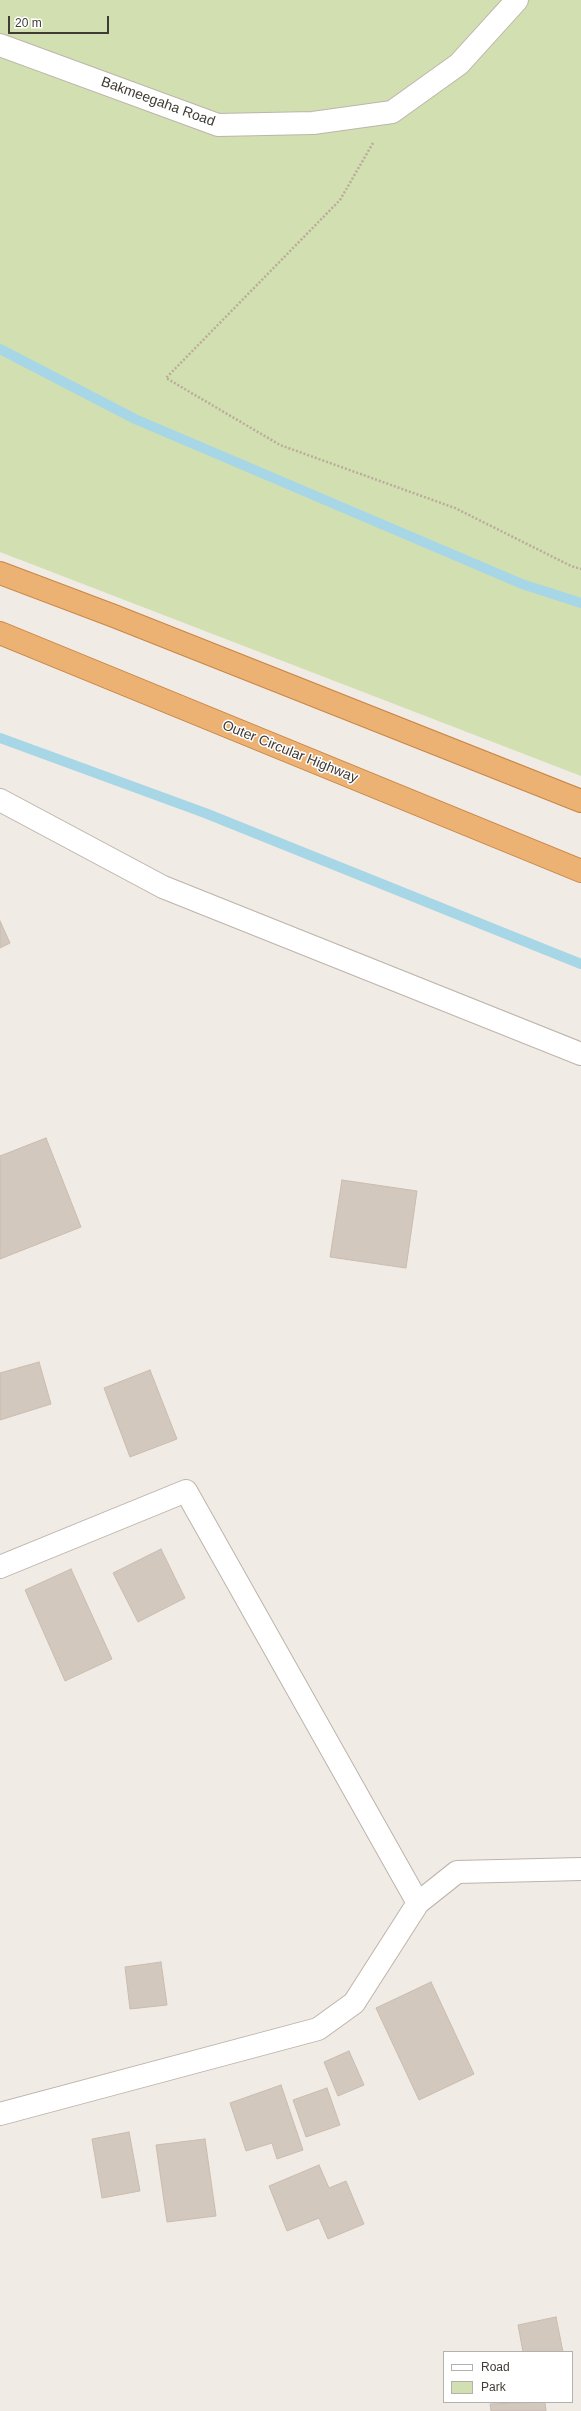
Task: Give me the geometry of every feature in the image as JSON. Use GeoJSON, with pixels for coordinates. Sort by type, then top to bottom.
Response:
{"type":"FeatureCollection","features":[{"type":"Feature","properties":{"kind":"highway"},"geometry":{"type":"LineString","coordinates":[[0,573],[129,622],[581,802]]}},
{"type":"Feature","properties":{"kind":"highway","name":"Outer Circular Highway"},"geometry":{"type":"LineString","coordinates":[[0,633],[581,871]]}},
{"type":"Feature","properties":{"kind":"street","name":"Bakmeegaha Road"},"geometry":{"type":"LineString","coordinates":[[0,45],[218,125],[313,123],[392,112],[459,64],[517,0]]}},
{"type":"Feature","properties":{"kind":"street"},"geometry":{"type":"LineString","coordinates":[[0,800],[163,887],[581,1054]]}},
{"type":"Feature","properties":{"kind":"street"},"geometry":{"type":"LineString","coordinates":[[0,1567],[186,1491],[418,1903]]}},
{"type":"Feature","properties":{"kind":"street"},"geometry":{"type":"LineString","coordinates":[[0,2114],[318,2029],[354,2003],[418,1903],[457,1872],[581,1869]]}},
{"type":"Feature","properties":{"kind":"path"},"geometry":{"type":"LineString","coordinates":[[392,112],[340,200],[166,378],[280,445],[455,508],[571,566],[581,569]]}},
{"type":"Feature","properties":{"kind":"green space"},"geometry":{"type":"Polygon","coordinates":[[[0,0],[581,0],[581,776],[0,552],[0,0]]]}},
{"type":"Feature","properties":{"kind":"building"},"geometry":{"type":"Polygon","coordinates":[[[0,921],[10,943],[0,948],[0,921]]]}},
{"type":"Feature","properties":{"kind":"building"},"geometry":{"type":"Polygon","coordinates":[[[46,1138],[81,1227],[0,1259],[0,1156],[46,1138]]]}},
{"type":"Feature","properties":{"kind":"building"},"geometry":{"type":"Polygon","coordinates":[[[342,1180],[417,1191],[406,1268],[330,1257],[342,1180]]]}},
{"type":"Feature","properties":{"kind":"building"},"geometry":{"type":"Polygon","coordinates":[[[39,1362],[51,1404],[0,1420],[0,1373],[39,1362]]]}},
{"type":"Feature","properties":{"kind":"building"},"geometry":{"type":"Polygon","coordinates":[[[150,1370],[177,1439],[130,1457],[104,1388],[150,1370]]]}},
{"type":"Feature","properties":{"kind":"building"},"geometry":{"type":"Polygon","coordinates":[[[161,1549],[185,1598],[138,1622],[113,1573],[161,1549]]]}},
{"type":"Feature","properties":{"kind":"building"},"geometry":{"type":"Polygon","coordinates":[[[71,1569],[112,1659],[65,1681],[25,1590],[71,1569]]]}},
{"type":"Feature","properties":{"kind":"building"},"geometry":{"type":"Polygon","coordinates":[[[161,1962],[167,2005],[130,2009],[125,1967],[161,1962]]]}},
{"type":"Feature","properties":{"kind":"building"},"geometry":{"type":"Polygon","coordinates":[[[431,1982],[474,2074],[419,2100],[376,2008],[431,1982]]]}},
{"type":"Feature","properties":{"kind":"building"},"geometry":{"type":"Polygon","coordinates":[[[349,2051],[364,2085],[338,2096],[324,2062],[349,2051]]]}},
{"type":"Feature","properties":{"kind":"building"},"geometry":{"type":"Polygon","coordinates":[[[281,2085],[303,2150],[277,2159],[272,2143],[246,2151],[230,2103],[281,2085]]]}},
{"type":"Feature","properties":{"kind":"building"},"geometry":{"type":"Polygon","coordinates":[[[327,2088],[340,2125],[306,2137],[293,2100],[327,2088]]]}},
{"type":"Feature","properties":{"kind":"building"},"geometry":{"type":"Polygon","coordinates":[[[129,2132],[140,2191],[102,2198],[92,2139],[129,2132]]]}},
{"type":"Feature","properties":{"kind":"building"},"geometry":{"type":"Polygon","coordinates":[[[205,2139],[216,2216],[167,2222],[156,2145],[205,2139]]]}},
{"type":"Feature","properties":{"kind":"building"},"geometry":{"type":"Polygon","coordinates":[[[319,2165],[329,2188],[346,2181],[364,2224],[328,2239],[319,2218],[287,2231],[269,2186],[319,2165]]]}},
{"type":"Feature","properties":{"kind":"building"},"geometry":{"type":"Polygon","coordinates":[[[556,2317],[563,2351],[523,2351],[518,2325],[556,2317]]]}},
{"type":"Feature","properties":{"kind":"building"},"geometry":{"type":"Polygon","coordinates":[[[545,2403],[546,2411],[491,2411],[490,2404],[545,2403]]]}},
{"type":"Feature","properties":{"kind":"waterway"},"geometry":{"type":"LineString","coordinates":[[0,349],[135,419],[522,584],[581,603]]}},
{"type":"Feature","properties":{"kind":"waterway"},"geometry":{"type":"LineString","coordinates":[[0,738],[205,813],[581,964]]}}]}
